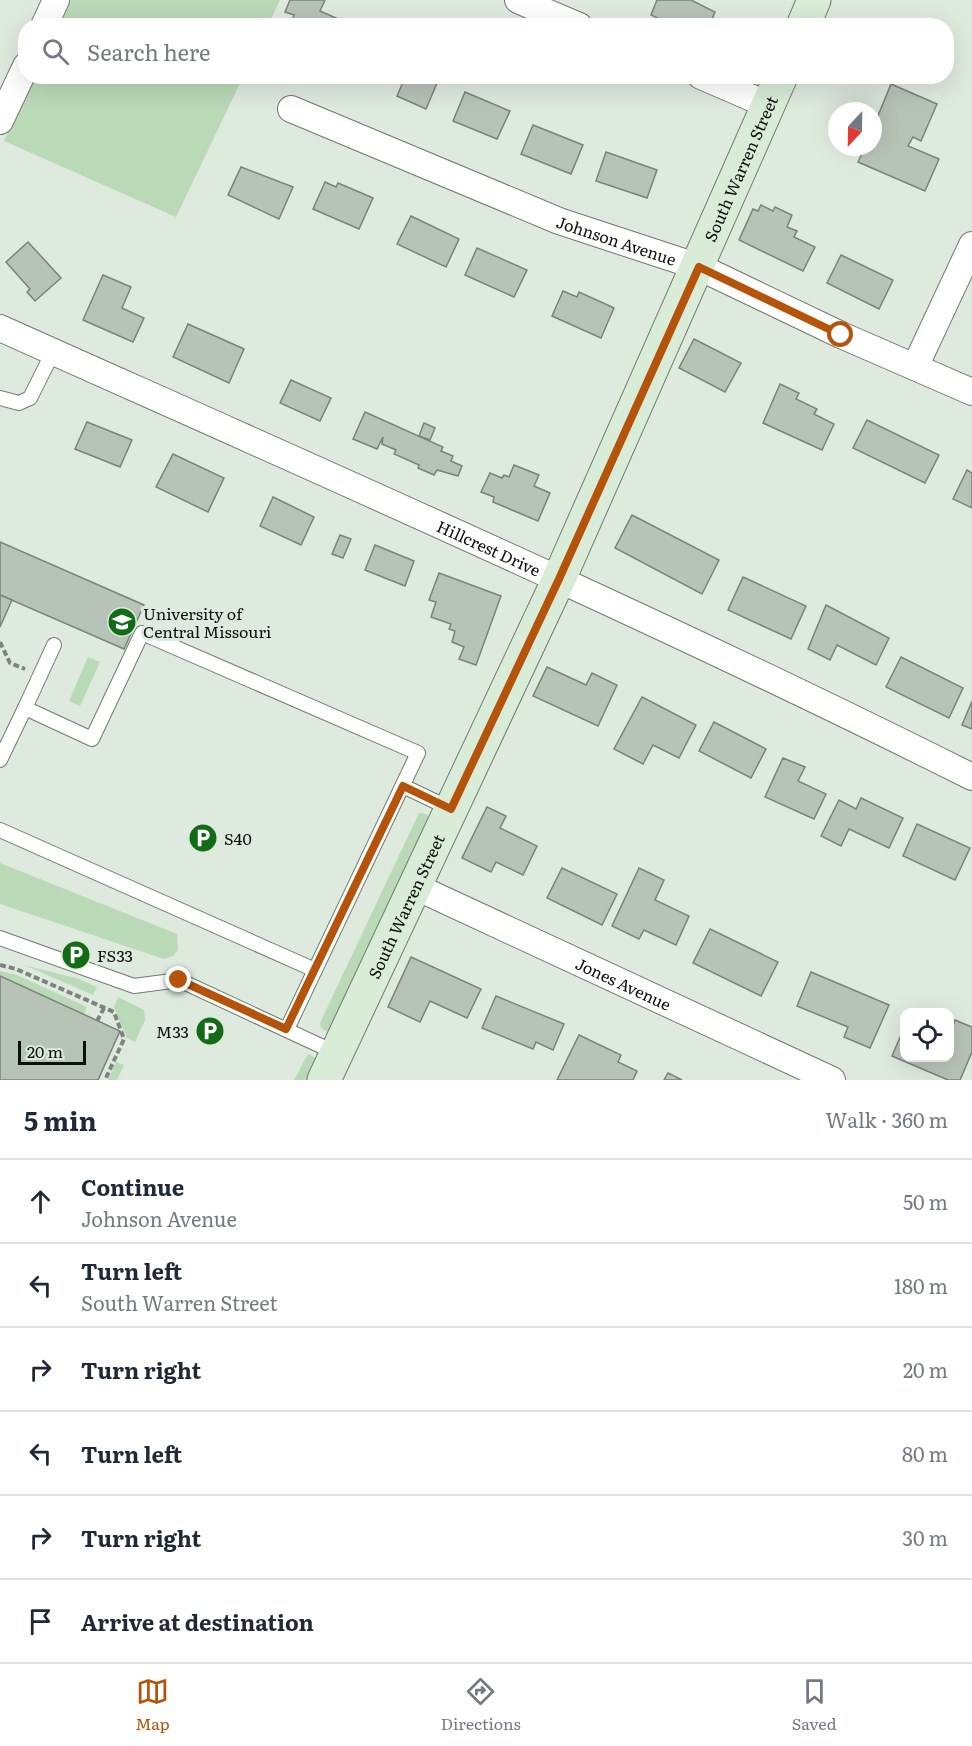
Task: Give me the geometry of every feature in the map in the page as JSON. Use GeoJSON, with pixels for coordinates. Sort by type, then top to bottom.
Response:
{"type":"FeatureCollection","features":[{"type":"Feature","properties":{"kind":"street"},"geometry":{"type":"LineString","coordinates":[[48,18],[56,0]]}},
{"type":"Feature","properties":{"kind":"street"},"geometry":{"type":"LineString","coordinates":[[518,0],[560,18]]}},
{"type":"Feature","properties":{"kind":"street"},"geometry":{"type":"LineString","coordinates":[[806,18],[814,0]]}},
{"type":"Feature","properties":{"kind":"street"},"geometry":{"type":"LineString","coordinates":[[0,121],[18,83]]}},
{"type":"Feature","properties":{"kind":"street"},"geometry":{"type":"LineString","coordinates":[[740,84],[775,91]]}},
{"type":"Feature","properties":{"kind":"street","name":"South Warren Street"},"geometry":{"type":"LineString","coordinates":[[330,1066],[559,579],[775,91]]}},
{"type":"Feature","properties":{"kind":"street","name":"Johnson Avenue"},"geometry":{"type":"LineString","coordinates":[[291,109],[559,221],[699,267],[972,392]]}},
{"type":"Feature","properties":{"kind":"street"},"geometry":{"type":"LineString","coordinates":[[915,367],[972,245]]}},
{"type":"Feature","properties":{"kind":"street","name":"Hillcrest Drive"},"geometry":{"type":"LineString","coordinates":[[0,328],[559,579],[972,777]]}},
{"type":"Feature","properties":{"kind":"street","name":"Jones Avenue"},"geometry":{"type":"LineString","coordinates":[[414,886],[832,1080]]}},
{"type":"Feature","properties":{"kind":"lane"},"geometry":{"type":"LineString","coordinates":[[0,398],[19,403],[30,398],[53,352]]}},
{"type":"Feature","properties":{"kind":"lane"},"geometry":{"type":"LineString","coordinates":[[25,708],[92,739],[142,633],[418,753],[286,1029]]}},
{"type":"Feature","properties":{"kind":"lane"},"geometry":{"type":"LineString","coordinates":[[0,760],[54,645]]}},
{"type":"Feature","properties":{"kind":"lane"},"geometry":{"type":"LineString","coordinates":[[403,786],[451,809]]}},
{"type":"Feature","properties":{"kind":"lane"},"geometry":{"type":"LineString","coordinates":[[0,830],[315,970]]}},
{"type":"Feature","properties":{"kind":"lane"},"geometry":{"type":"LineString","coordinates":[[0,938],[134,986],[179,980],[286,1029],[330,1066]]}},
{"type":"Feature","properties":{"kind":"path"},"geometry":{"type":"LineString","coordinates":[[0,642],[10,663],[40,676]]}},
{"type":"Feature","properties":{"kind":"path"},"geometry":{"type":"LineString","coordinates":[[0,965],[16,969],[114,1012],[124,1039],[105,1080]]}},
{"type":"Feature","properties":{"kind":"path"},"geometry":{"type":"LineString","coordinates":[[97,1021],[104,1008]]}},
{"type":"Feature","properties":{"kind":"path"},"geometry":{"type":"LineString","coordinates":[[112,1047],[119,1050]]}},
{"type":"Feature","properties":{"kind":"green space"},"geometry":{"type":"Polygon","coordinates":[[[69,0],[280,0],[271,18],[61,18],[69,0]]]}},
{"type":"Feature","properties":{"kind":"green space"},"geometry":{"type":"Polygon","coordinates":[[[30,84],[240,84],[176,217],[4,141],[30,84]]]}},
{"type":"Feature","properties":{"kind":"green space"},"geometry":{"type":"Polygon","coordinates":[[[88,657],[100,662],[80,706],[69,701],[88,657]]]}},
{"type":"Feature","properties":{"kind":"green space"},"geometry":{"type":"Polygon","coordinates":[[[419,813],[427,814],[429,819],[328,1032],[321,1028],[320,1023],[419,813]]]}},
{"type":"Feature","properties":{"kind":"green space"},"geometry":{"type":"Polygon","coordinates":[[[0,863],[177,934],[178,950],[173,956],[164,959],[0,904],[0,863]]]}},
{"type":"Feature","properties":{"kind":"green space"},"geometry":{"type":"Polygon","coordinates":[[[24,965],[79,979],[97,987],[93,995],[24,965]]]}},
{"type":"Feature","properties":{"kind":"green space"},"geometry":{"type":"Polygon","coordinates":[[[0,971],[17,975],[87,1007],[83,1015],[0,976],[0,971]]]}},
{"type":"Feature","properties":{"kind":"green space"},"geometry":{"type":"Polygon","coordinates":[[[118,997],[144,1010],[145,1020],[135,1042],[127,1038],[114,1007],[118,997]]]}},
{"type":"Feature","properties":{"kind":"green space"},"geometry":{"type":"Polygon","coordinates":[[[308,1054],[316,1058],[310,1080],[294,1080],[308,1054]]]}},
{"type":"Feature","properties":{"kind":"green space"},"geometry":{"type":"Polygon","coordinates":[[[116,1062],[124,1065],[117,1080],[108,1080],[116,1062]]]}},
{"type":"Feature","properties":{"kind":"building"},"geometry":{"type":"Polygon","coordinates":[[[290,0],[325,0],[320,11],[336,18],[293,18],[294,15],[285,12],[290,0]]]}},
{"type":"Feature","properties":{"kind":"building"},"geometry":{"type":"Polygon","coordinates":[[[657,0],[691,0],[715,12],[712,18],[657,18],[651,15],[657,0]]]}},
{"type":"Feature","properties":{"kind":"building"},"geometry":{"type":"Polygon","coordinates":[[[402,84],[437,84],[426,109],[397,96],[402,84]]]}},
{"type":"Feature","properties":{"kind":"building"},"geometry":{"type":"Polygon","coordinates":[[[891,84],[937,104],[921,141],[913,137],[908,146],[939,159],[925,191],[858,162],[861,156],[882,156],[882,106],[891,84]]]}},
{"type":"Feature","properties":{"kind":"building"},"geometry":{"type":"Polygon","coordinates":[[[465,92],[510,111],[497,139],[453,121],[465,92]]]}},
{"type":"Feature","properties":{"kind":"building"},"geometry":{"type":"Polygon","coordinates":[[[533,125],[583,145],[571,174],[521,154],[533,125]]]}},
{"type":"Feature","properties":{"kind":"building"},"geometry":{"type":"Polygon","coordinates":[[[606,152],[657,170],[647,198],[596,181],[606,152]]]}},
{"type":"Feature","properties":{"kind":"building"},"geometry":{"type":"Polygon","coordinates":[[[241,167],[293,187],[279,219],[228,195],[241,167]]]}},
{"type":"Feature","properties":{"kind":"building"},"geometry":{"type":"Polygon","coordinates":[[[325,182],[336,187],[338,183],[373,198],[359,229],[313,209],[325,182]]]}},
{"type":"Feature","properties":{"kind":"building"},"geometry":{"type":"Polygon","coordinates":[[[761,205],[773,211],[775,207],[792,215],[787,227],[797,231],[794,237],[815,247],[803,271],[739,240],[753,209],[758,211],[761,205]]]}},
{"type":"Feature","properties":{"kind":"building"},"geometry":{"type":"Polygon","coordinates":[[[411,216],[459,239],[446,267],[397,244],[411,216]]]}},
{"type":"Feature","properties":{"kind":"building"},"geometry":{"type":"Polygon","coordinates":[[[28,242],[61,278],[35,301],[27,292],[30,289],[6,262],[28,242]]]}},
{"type":"Feature","properties":{"kind":"building"},"geometry":{"type":"Polygon","coordinates":[[[477,248],[527,270],[514,297],[465,275],[477,248]]]}},
{"type":"Feature","properties":{"kind":"building"},"geometry":{"type":"Polygon","coordinates":[[[841,255],[893,280],[879,309],[827,283],[841,255]]]}},
{"type":"Feature","properties":{"kind":"building"},"geometry":{"type":"Polygon","coordinates":[[[103,275],[131,287],[122,308],[144,318],[133,342],[83,320],[103,275]]]}},
{"type":"Feature","properties":{"kind":"building"},"geometry":{"type":"Polygon","coordinates":[[[563,291],[577,297],[579,292],[614,308],[601,338],[552,316],[563,291]]]}},
{"type":"Feature","properties":{"kind":"building"},"geometry":{"type":"Polygon","coordinates":[[[188,324],[244,349],[229,383],[173,357],[188,324]]]}},
{"type":"Feature","properties":{"kind":"building"},"geometry":{"type":"Polygon","coordinates":[[[694,339],[741,363],[725,392],[679,368],[694,339]]]}},
{"type":"Feature","properties":{"kind":"building"},"geometry":{"type":"Polygon","coordinates":[[[291,380],[331,398],[320,421],[280,403],[291,380]]]}},
{"type":"Feature","properties":{"kind":"building"},"geometry":{"type":"Polygon","coordinates":[[[780,384],[799,393],[796,399],[817,409],[814,414],[834,424],[822,450],[763,423],[780,384]]]}},
{"type":"Feature","properties":{"kind":"building"},"geometry":{"type":"Polygon","coordinates":[[[365,412],[443,447],[441,451],[453,456],[451,461],[462,466],[458,476],[437,470],[434,475],[418,468],[419,465],[394,454],[396,450],[382,444],[383,437],[377,449],[353,439],[365,412]]]}},
{"type":"Feature","properties":{"kind":"building"},"geometry":{"type":"Polygon","coordinates":[[[867,420],[939,455],[925,483],[853,448],[867,420]]]}},
{"type":"Feature","properties":{"kind":"building"},"geometry":{"type":"Polygon","coordinates":[[[87,422],[132,440],[120,467],[75,449],[87,422]]]}},
{"type":"Feature","properties":{"kind":"building"},"geometry":{"type":"Polygon","coordinates":[[[424,423],[435,428],[430,440],[419,436],[424,423]]]}},
{"type":"Feature","properties":{"kind":"building"},"geometry":{"type":"Polygon","coordinates":[[[173,454],[224,478],[208,512],[156,487],[173,454]]]}},
{"type":"Feature","properties":{"kind":"building"},"geometry":{"type":"Polygon","coordinates":[[[514,465],[539,475],[534,486],[550,493],[538,521],[493,502],[494,497],[481,492],[490,473],[502,478],[504,475],[509,477],[514,465]]]}},
{"type":"Feature","properties":{"kind":"building"},"geometry":{"type":"Polygon","coordinates":[[[967,470],[972,473],[972,508],[953,499],[967,470]]]}},
{"type":"Feature","properties":{"kind":"building"},"geometry":{"type":"Polygon","coordinates":[[[273,497],[314,517],[301,545],[260,526],[273,497]]]}},
{"type":"Feature","properties":{"kind":"building"},"geometry":{"type":"Polygon","coordinates":[[[632,515],[719,560],[702,594],[615,548],[632,515]]]}},
{"type":"Feature","properties":{"kind":"building"},"geometry":{"type":"Polygon","coordinates":[[[340,535],[351,539],[343,558],[332,554],[340,535]]]}},
{"type":"Feature","properties":{"kind":"building"},"geometry":{"type":"Polygon","coordinates":[[[0,542],[144,605],[124,649],[0,595],[0,542]]]}},
{"type":"Feature","properties":{"kind":"building"},"geometry":{"type":"Polygon","coordinates":[[[375,545],[414,561],[405,586],[365,570],[375,545]]]}},
{"type":"Feature","properties":{"kind":"building"},"geometry":{"type":"Polygon","coordinates":[[[439,573],[501,596],[476,665],[459,659],[464,647],[452,642],[455,631],[449,629],[451,624],[431,617],[436,602],[429,600],[439,573]]]}},
{"type":"Feature","properties":{"kind":"building"},"geometry":{"type":"Polygon","coordinates":[[[743,577],[806,606],[791,639],[728,610],[743,577]]]}},
{"type":"Feature","properties":{"kind":"building"},"geometry":{"type":"Polygon","coordinates":[[[0,595],[12,600],[0,627],[0,595]]]}},
{"type":"Feature","properties":{"kind":"building"},"geometry":{"type":"Polygon","coordinates":[[[826,605],[889,638],[876,665],[837,645],[830,660],[808,649],[826,605]]]}},
{"type":"Feature","properties":{"kind":"building"},"geometry":{"type":"Polygon","coordinates":[[[901,657],[963,688],[949,718],[886,687],[901,657]]]}},
{"type":"Feature","properties":{"kind":"building"},"geometry":{"type":"Polygon","coordinates":[[[547,667],[586,685],[592,673],[617,685],[598,726],[533,696],[547,667]]]}},
{"type":"Feature","properties":{"kind":"building"},"geometry":{"type":"Polygon","coordinates":[[[642,697],[696,725],[679,758],[653,745],[643,764],[614,749],[642,697]]]}},
{"type":"Feature","properties":{"kind":"building"},"geometry":{"type":"Polygon","coordinates":[[[972,701],[972,729],[962,725],[972,701]]]}},
{"type":"Feature","properties":{"kind":"building"},"geometry":{"type":"Polygon","coordinates":[[[714,722],[766,749],[751,778],[699,751],[714,722]]]}},
{"type":"Feature","properties":{"kind":"building"},"geometry":{"type":"Polygon","coordinates":[[[783,758],[805,767],[798,781],[826,794],[814,819],[765,797],[783,758]]]}},
{"type":"Feature","properties":{"kind":"building"},"geometry":{"type":"Polygon","coordinates":[[[861,798],[903,818],[889,848],[849,829],[841,846],[821,836],[839,800],[856,809],[861,798]]]}},
{"type":"Feature","properties":{"kind":"building"},"geometry":{"type":"Polygon","coordinates":[[[487,807],[506,816],[500,828],[537,846],[523,875],[496,862],[491,872],[462,858],[487,807]]]}},
{"type":"Feature","properties":{"kind":"building"},"geometry":{"type":"Polygon","coordinates":[[[917,824],[970,848],[955,880],[903,856],[917,824]]]}},
{"type":"Feature","properties":{"kind":"building"},"geometry":{"type":"Polygon","coordinates":[[[562,868],[617,894],[602,925],[547,898],[562,868]]]}},
{"type":"Feature","properties":{"kind":"building"},"geometry":{"type":"Polygon","coordinates":[[[639,868],[664,880],[655,900],[689,916],[676,945],[644,930],[639,939],[612,926],[639,868]]]}},
{"type":"Feature","properties":{"kind":"building"},"geometry":{"type":"Polygon","coordinates":[[[710,929],[778,962],[761,996],[693,963],[710,929]]]}},
{"type":"Feature","properties":{"kind":"building"},"geometry":{"type":"Polygon","coordinates":[[[411,957],[481,989],[467,1018],[430,1001],[420,1022],[388,1007],[411,957]]]}},
{"type":"Feature","properties":{"kind":"building"},"geometry":{"type":"Polygon","coordinates":[[[811,972],[889,1005],[870,1048],[844,1037],[848,1027],[797,1006],[811,972]]]}},
{"type":"Feature","properties":{"kind":"building"},"geometry":{"type":"Polygon","coordinates":[[[0,976],[120,1031],[98,1080],[0,1080],[0,976]]]}},
{"type":"Feature","properties":{"kind":"building"},"geometry":{"type":"Polygon","coordinates":[[[496,996],[564,1024],[553,1050],[536,1042],[533,1049],[482,1028],[496,996]]]}},
{"type":"Feature","properties":{"kind":"building"},"geometry":{"type":"Polygon","coordinates":[[[955,1020],[972,1027],[972,1052],[960,1080],[948,1080],[906,1062],[954,1062],[955,1020]]]}},
{"type":"Feature","properties":{"kind":"building"},"geometry":{"type":"Polygon","coordinates":[[[579,1035],[621,1055],[618,1062],[637,1071],[633,1080],[557,1080],[579,1035]]]}},
{"type":"Feature","properties":{"kind":"building"},"geometry":{"type":"Polygon","coordinates":[[[900,1037],[900,1059],[892,1056],[900,1037]]]}},
{"type":"Feature","properties":{"kind":"building"},"geometry":{"type":"Polygon","coordinates":[[[668,1073],[682,1080],[664,1080],[668,1073]]]}},
{"type":"Feature","properties":{"kind":"place","name":"University of Central Missouri"},"geometry":{"type":"Point","coordinates":[122,622]}},
{"type":"Feature","properties":{"kind":"place","name":"S40"},"geometry":{"type":"Point","coordinates":[203,838]}},
{"type":"Feature","properties":{"kind":"place","name":"FS33"},"geometry":{"type":"Point","coordinates":[76,955]}},
{"type":"Feature","properties":{"kind":"place","name":"M33"},"geometry":{"type":"Point","coordinates":[210,1031]}},
{"type":"Feature","properties":{"kind":"route"},"geometry":{"type":"LineString","coordinates":[[179,980],[286,1029],[403,786],[451,809],[559,579],[699,267],[841,335]]}}]}
